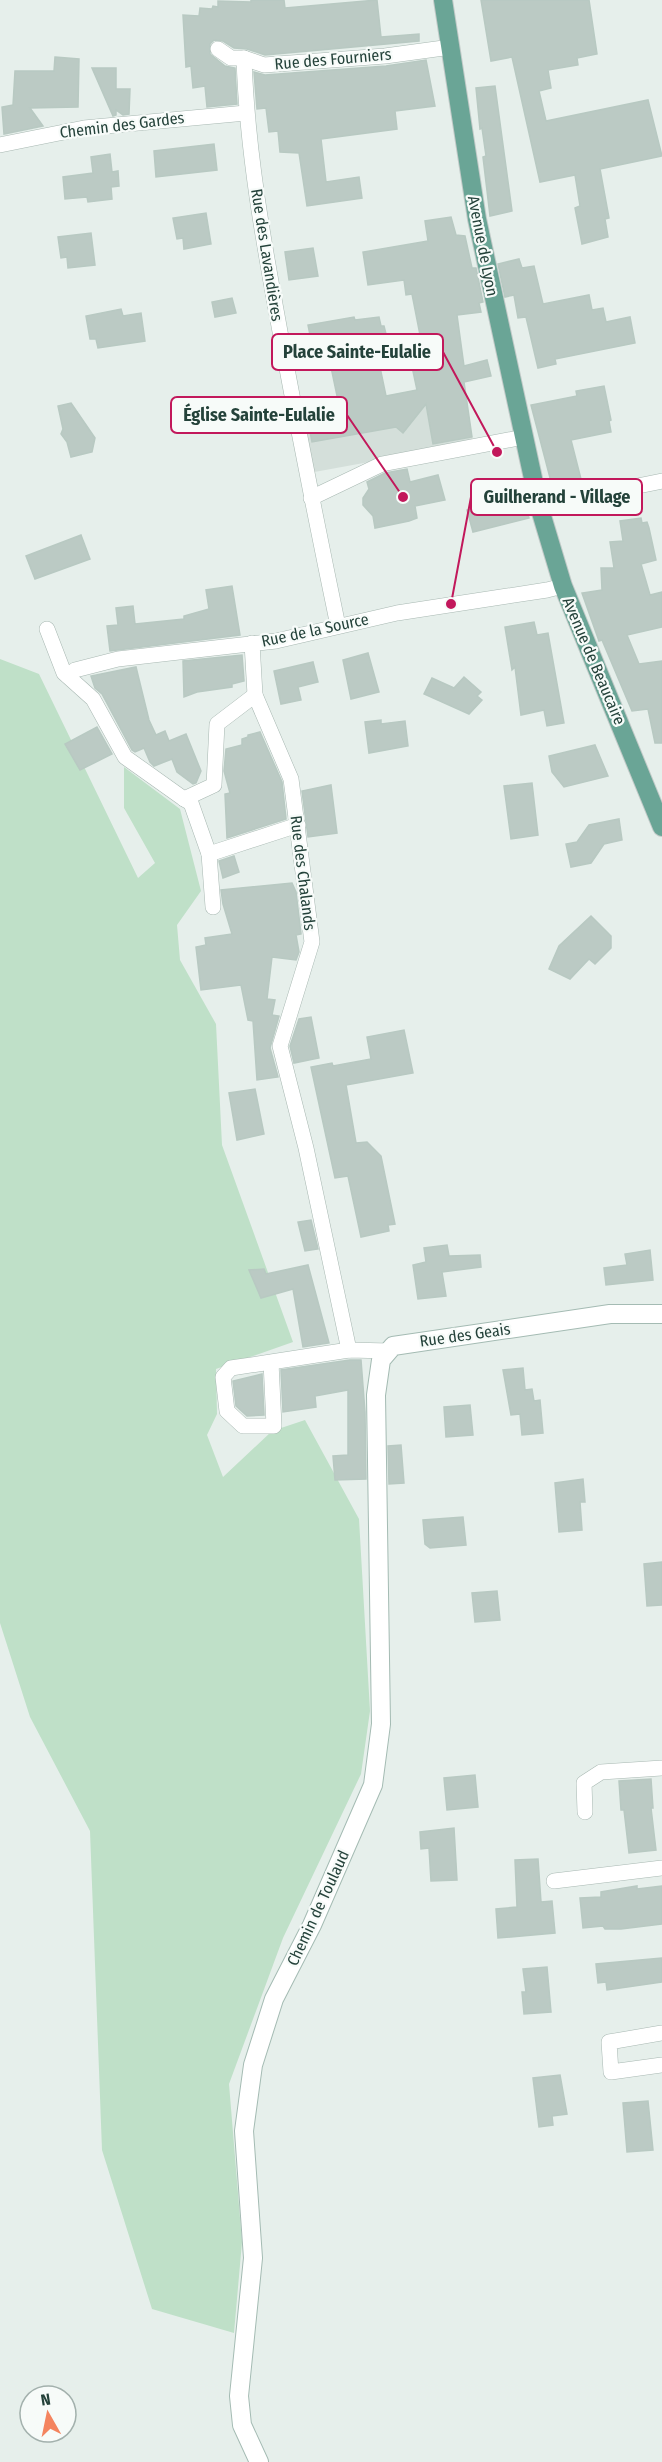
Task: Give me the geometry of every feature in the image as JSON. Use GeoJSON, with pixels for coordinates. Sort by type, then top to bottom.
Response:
{"type":"FeatureCollection","features":[{"type":"Feature","properties":{"kind":"main road","name":"Avenue de Lyon"},"geometry":{"type":"LineString","coordinates":[[443,0],[477,219],[537,498]]}},
{"type":"Feature","properties":{"kind":"main road","name":"Avenue de Beaucaire"},"geometry":{"type":"LineString","coordinates":[[537,498],[563,586],[662,827]]}},
{"type":"Feature","properties":{"kind":"street","name":"Rue des Fourniers"},"geometry":{"type":"LineString","coordinates":[[218,48],[231,58],[244,58],[264,65],[385,56],[451,47]]}},
{"type":"Feature","properties":{"kind":"street","name":"Rue des Lavandières"},"geometry":{"type":"LineString","coordinates":[[244,58],[246,113],[262,234],[311,498],[338,626]]}},
{"type":"Feature","properties":{"kind":"street","name":"Chemin des Gardes"},"geometry":{"type":"LineString","coordinates":[[0,145],[84,128],[246,113]]}},
{"type":"Feature","properties":{"kind":"street"},"geometry":{"type":"LineString","coordinates":[[311,498],[382,464],[524,437]]}},
{"type":"Feature","properties":{"kind":"street"},"geometry":{"type":"LineString","coordinates":[[537,498],[662,481]]}},
{"type":"Feature","properties":{"kind":"street","name":"Rue de la Source"},"geometry":{"type":"LineString","coordinates":[[69,676],[75,670],[118,659],[322,632],[397,612],[563,586]]}},
{"type":"Feature","properties":{"kind":"street"},"geometry":{"type":"LineString","coordinates":[[47,628],[64,673],[93,699],[125,758],[191,803],[209,854],[213,907]]}},
{"type":"Feature","properties":{"kind":"street","name":"Rue des Chalands"},"geometry":{"type":"LineString","coordinates":[[252,643],[255,695],[291,779],[312,942],[280,1046],[306,1148],[349,1350]]}},
{"type":"Feature","properties":{"kind":"street"},"geometry":{"type":"LineString","coordinates":[[184,799],[213,786],[217,724],[255,695]]}},
{"type":"Feature","properties":{"kind":"street"},"geometry":{"type":"LineString","coordinates":[[209,854],[297,825]]}},
{"type":"Feature","properties":{"kind":"street","name":"Rue des Geais"},"geometry":{"type":"LineString","coordinates":[[271,1362],[274,1426],[243,1426],[227,1410],[223,1377],[231,1368],[349,1350],[389,1351],[393,1346],[610,1314],[662,1314]]}},
{"type":"Feature","properties":{"kind":"street","name":"Chemin de Toulaud"},"geometry":{"type":"LineString","coordinates":[[259,2462],[242,2425],[239,2396],[253,2258],[244,2131],[254,2065],[274,1999],[312,1925],[373,1785],[381,1724],[376,1395],[381,1360],[389,1351]]}},
{"type":"Feature","properties":{"kind":"street"},"geometry":{"type":"LineString","coordinates":[[585,1812],[584,1783],[601,1772],[662,1767]]}},
{"type":"Feature","properties":{"kind":"street"},"geometry":{"type":"LineString","coordinates":[[554,1881],[662,1868]]}},
{"type":"Feature","properties":{"kind":"street"},"geometry":{"type":"LineString","coordinates":[[662,2033],[609,2042],[610,2072],[662,2065]]}},
{"type":"Feature","properties":{"kind":"shaded area"},"geometry":{"type":"Polygon","coordinates":[[[445,385],[466,396],[473,443],[309,473],[299,411],[445,385]]]}},
{"type":"Feature","properties":{"kind":"green space"},"geometry":{"type":"Polygon","coordinates":[[[0,659],[39,674],[138,878],[155,863],[124,808],[124,767],[180,809],[201,891],[177,925],[180,960],[216,1024],[222,1145],[293,1342],[216,1369],[217,1414],[207,1435],[223,1477],[272,1431],[305,1420],[359,1519],[370,1711],[361,1774],[283,1938],[229,2084],[242,2242],[234,2333],[152,2309],[102,2150],[90,1831],[30,1717],[0,1623],[0,659]]]}},
{"type":"Feature","properties":{"kind":"building"},"geometry":{"type":"Polygon","coordinates":[[[251,0],[284,0],[285,8],[377,0],[381,37],[419,34],[419,41],[265,55],[247,49],[234,48],[223,41],[214,40],[210,44],[210,54],[225,66],[235,68],[237,104],[207,107],[205,86],[193,88],[191,66],[186,67],[183,15],[199,16],[200,8],[218,7],[218,1],[251,2],[251,0]]]}},
{"type":"Feature","properties":{"kind":"building"},"geometry":{"type":"Polygon","coordinates":[[[481,0],[589,0],[597,54],[577,58],[578,65],[548,70],[551,88],[539,91],[546,121],[648,100],[662,156],[600,169],[609,218],[605,219],[608,237],[582,244],[575,208],[580,206],[575,175],[540,182],[512,57],[491,61],[481,0]]]}},
{"type":"Feature","properties":{"kind":"building"},"geometry":{"type":"Polygon","coordinates":[[[55,57],[79,59],[78,107],[30,108],[43,126],[4,134],[2,107],[13,105],[15,71],[54,71],[55,57]]]}},
{"type":"Feature","properties":{"kind":"building"},"geometry":{"type":"Polygon","coordinates":[[[426,60],[435,106],[395,111],[397,129],[321,139],[326,182],[359,177],[362,198],[307,206],[299,153],[280,152],[278,131],[269,132],[266,108],[257,109],[254,72],[265,75],[386,66],[426,60]]]}},
{"type":"Feature","properties":{"kind":"building"},"geometry":{"type":"Polygon","coordinates":[[[92,68],[116,68],[116,89],[130,89],[129,114],[123,115],[116,110],[116,115],[113,116],[92,68]]]}},
{"type":"Feature","properties":{"kind":"building"},"geometry":{"type":"Polygon","coordinates":[[[495,86],[512,211],[490,216],[483,157],[486,156],[482,128],[480,129],[476,88],[495,86]]]}},
{"type":"Feature","properties":{"kind":"building"},"geometry":{"type":"Polygon","coordinates":[[[214,144],[217,170],[156,177],[154,151],[214,144]]]}},
{"type":"Feature","properties":{"kind":"building"},"geometry":{"type":"Polygon","coordinates":[[[110,154],[112,172],[118,171],[119,186],[111,187],[112,199],[88,202],[87,197],[65,199],[63,177],[93,173],[91,157],[110,154]]]}},
{"type":"Feature","properties":{"kind":"building"},"geometry":{"type":"Polygon","coordinates":[[[206,213],[211,244],[184,249],[183,238],[177,239],[173,218],[206,213]]]}},
{"type":"Feature","properties":{"kind":"building"},"geometry":{"type":"Polygon","coordinates":[[[451,217],[456,235],[465,236],[472,268],[476,268],[483,302],[479,303],[481,312],[457,315],[464,366],[487,360],[491,376],[464,382],[472,437],[433,444],[426,404],[403,433],[396,427],[312,442],[307,416],[340,410],[327,348],[313,350],[308,325],[354,317],[355,320],[379,317],[389,346],[376,348],[386,396],[417,390],[407,343],[421,340],[412,294],[406,295],[404,280],[368,285],[363,252],[428,241],[425,221],[451,217]]]}},
{"type":"Feature","properties":{"kind":"building"},"geometry":{"type":"Polygon","coordinates":[[[91,233],[95,265],[68,268],[67,257],[61,258],[58,237],[91,233]]]}},
{"type":"Feature","properties":{"kind":"building"},"geometry":{"type":"Polygon","coordinates":[[[313,248],[318,276],[289,280],[285,252],[313,248]]]}},
{"type":"Feature","properties":{"kind":"building"},"geometry":{"type":"Polygon","coordinates":[[[519,259],[522,268],[534,266],[543,304],[589,295],[592,310],[603,308],[606,322],[630,317],[635,343],[555,359],[556,364],[538,368],[526,317],[518,318],[514,295],[505,297],[498,264],[519,259]]]}},
{"type":"Feature","properties":{"kind":"building"},"geometry":{"type":"Polygon","coordinates":[[[232,298],[236,313],[215,317],[212,302],[232,298]]]}},
{"type":"Feature","properties":{"kind":"building"},"geometry":{"type":"Polygon","coordinates":[[[121,309],[123,316],[141,313],[145,341],[98,348],[96,339],[90,339],[86,316],[121,309]]]}},
{"type":"Feature","properties":{"kind":"building"},"geometry":{"type":"Polygon","coordinates":[[[604,386],[611,420],[609,421],[611,432],[571,440],[583,487],[554,493],[531,405],[577,396],[576,391],[604,386]]]}},
{"type":"Feature","properties":{"kind":"building"},"geometry":{"type":"Polygon","coordinates":[[[71,403],[95,438],[92,452],[71,457],[67,442],[61,434],[63,429],[58,406],[71,403]]]}},
{"type":"Feature","properties":{"kind":"building"},"geometry":{"type":"Polygon","coordinates":[[[407,469],[410,482],[438,475],[445,500],[415,506],[417,518],[375,528],[373,516],[363,505],[363,498],[369,489],[367,482],[385,473],[407,469]]]}},
{"type":"Feature","properties":{"kind":"building"},"geometry":{"type":"Polygon","coordinates":[[[523,498],[529,518],[473,532],[467,510],[523,498]]]}},
{"type":"Feature","properties":{"kind":"building"},"geometry":{"type":"Polygon","coordinates":[[[641,518],[642,523],[647,522],[656,560],[641,564],[650,595],[662,592],[662,627],[627,635],[639,664],[662,661],[662,743],[655,743],[648,709],[632,711],[602,640],[599,641],[582,593],[602,590],[601,568],[614,568],[610,542],[623,541],[620,521],[641,518]]]}},
{"type":"Feature","properties":{"kind":"building"},"geometry":{"type":"Polygon","coordinates":[[[81,535],[90,559],[35,579],[26,556],[81,535]]]}},
{"type":"Feature","properties":{"kind":"building"},"geometry":{"type":"Polygon","coordinates":[[[232,586],[240,635],[110,651],[107,626],[118,625],[116,608],[133,606],[135,624],[184,619],[184,616],[209,609],[206,590],[232,586]]]}},
{"type":"Feature","properties":{"kind":"building"},"geometry":{"type":"Polygon","coordinates":[[[534,622],[537,635],[548,633],[564,723],[547,726],[544,710],[521,715],[515,667],[512,670],[505,627],[534,622]]]}},
{"type":"Feature","properties":{"kind":"building"},"geometry":{"type":"Polygon","coordinates":[[[368,653],[379,692],[351,699],[343,660],[368,653]]]}},
{"type":"Feature","properties":{"kind":"building"},"geometry":{"type":"Polygon","coordinates":[[[242,655],[244,681],[232,684],[232,687],[197,692],[184,697],[183,661],[242,655]]]}},
{"type":"Feature","properties":{"kind":"building"},"geometry":{"type":"Polygon","coordinates":[[[313,662],[318,682],[298,687],[301,700],[281,704],[274,671],[313,662]]]}},
{"type":"Feature","properties":{"kind":"building"},"geometry":{"type":"Polygon","coordinates":[[[136,667],[149,720],[156,735],[165,731],[169,741],[186,734],[201,771],[196,783],[193,784],[177,772],[172,759],[154,766],[144,748],[135,752],[132,750],[102,694],[95,688],[91,676],[136,667]]]}},
{"type":"Feature","properties":{"kind":"building"},"geometry":{"type":"Polygon","coordinates":[[[464,677],[481,692],[477,696],[482,700],[469,714],[424,694],[432,678],[454,688],[464,677]]]}},
{"type":"Feature","properties":{"kind":"building"},"geometry":{"type":"Polygon","coordinates":[[[381,720],[381,724],[405,721],[408,746],[369,753],[365,722],[381,720]]]}},
{"type":"Feature","properties":{"kind":"building"},"geometry":{"type":"Polygon","coordinates":[[[97,727],[112,754],[80,770],[65,744],[97,727]]]}},
{"type":"Feature","properties":{"kind":"building"},"geometry":{"type":"Polygon","coordinates":[[[260,732],[282,782],[286,819],[227,838],[225,794],[230,793],[224,771],[226,749],[242,745],[242,739],[260,732]]]}},
{"type":"Feature","properties":{"kind":"building"},"geometry":{"type":"Polygon","coordinates":[[[595,745],[608,776],[564,787],[552,772],[549,756],[595,745]]]}},
{"type":"Feature","properties":{"kind":"building"},"geometry":{"type":"Polygon","coordinates":[[[532,783],[538,835],[511,839],[504,786],[532,783]]]}},
{"type":"Feature","properties":{"kind":"building"},"geometry":{"type":"Polygon","coordinates":[[[331,785],[337,833],[308,837],[302,791],[331,785]]]}},
{"type":"Feature","properties":{"kind":"building"},"geometry":{"type":"Polygon","coordinates":[[[619,819],[622,840],[604,844],[591,863],[571,867],[566,844],[577,842],[589,825],[619,819]]]}},
{"type":"Feature","properties":{"kind":"building"},"geometry":{"type":"Polygon","coordinates":[[[234,856],[239,872],[223,878],[219,861],[234,856]]]}},
{"type":"Feature","properties":{"kind":"building"},"geometry":{"type":"Polygon","coordinates":[[[292,883],[296,892],[301,934],[296,935],[299,952],[296,960],[272,957],[267,999],[275,1000],[272,1015],[279,1016],[270,1048],[278,1077],[257,1080],[253,1021],[248,1020],[241,985],[201,990],[196,947],[206,945],[205,938],[232,934],[221,890],[292,883]]]}},
{"type":"Feature","properties":{"kind":"building"},"geometry":{"type":"Polygon","coordinates":[[[591,916],[611,936],[611,948],[595,964],[589,959],[570,979],[549,969],[559,946],[591,916]]]}},
{"type":"Feature","properties":{"kind":"building"},"geometry":{"type":"Polygon","coordinates":[[[311,1017],[319,1058],[294,1063],[290,1046],[299,1019],[311,1017]]]}},
{"type":"Feature","properties":{"kind":"building"},"geometry":{"type":"Polygon","coordinates":[[[404,1030],[413,1073],[346,1085],[356,1143],[367,1142],[381,1156],[395,1224],[388,1225],[389,1231],[361,1237],[348,1176],[335,1178],[311,1067],[332,1063],[333,1066],[371,1059],[367,1037],[404,1030]]]}},
{"type":"Feature","properties":{"kind":"building"},"geometry":{"type":"Polygon","coordinates":[[[255,1089],[264,1134],[237,1140],[229,1093],[255,1089]]]}},
{"type":"Feature","properties":{"kind":"building"},"geometry":{"type":"Polygon","coordinates":[[[311,1220],[318,1249],[305,1251],[298,1222],[311,1220]]]}},
{"type":"Feature","properties":{"kind":"building"},"geometry":{"type":"Polygon","coordinates":[[[447,1245],[449,1256],[480,1255],[481,1267],[442,1272],[446,1296],[418,1299],[413,1265],[426,1262],[424,1248],[447,1245]]]}},
{"type":"Feature","properties":{"kind":"building"},"geometry":{"type":"Polygon","coordinates":[[[650,1250],[653,1280],[606,1285],[604,1268],[627,1265],[625,1254],[650,1250]]]}},
{"type":"Feature","properties":{"kind":"building"},"geometry":{"type":"Polygon","coordinates":[[[308,1265],[329,1343],[303,1347],[293,1289],[261,1298],[249,1270],[264,1269],[266,1274],[308,1265]]]}},
{"type":"Feature","properties":{"kind":"building"},"geometry":{"type":"Polygon","coordinates":[[[361,1360],[365,1412],[366,1479],[335,1480],[333,1456],[348,1455],[348,1390],[315,1396],[316,1407],[283,1412],[281,1370],[361,1360]]]}},
{"type":"Feature","properties":{"kind":"building"},"geometry":{"type":"Polygon","coordinates":[[[523,1368],[525,1390],[532,1389],[534,1401],[540,1400],[543,1433],[522,1435],[520,1414],[511,1415],[503,1370],[523,1368]]]}},
{"type":"Feature","properties":{"kind":"building"},"geometry":{"type":"Polygon","coordinates":[[[262,1374],[264,1415],[247,1416],[236,1406],[233,1381],[262,1374]]]}},
{"type":"Feature","properties":{"kind":"building"},"geometry":{"type":"Polygon","coordinates":[[[470,1405],[473,1435],[446,1437],[444,1407],[470,1405]]]}},
{"type":"Feature","properties":{"kind":"building"},"geometry":{"type":"Polygon","coordinates":[[[401,1445],[404,1483],[389,1484],[388,1446],[401,1445]]]}},
{"type":"Feature","properties":{"kind":"building"},"geometry":{"type":"Polygon","coordinates":[[[583,1479],[585,1502],[580,1502],[582,1530],[559,1532],[555,1483],[583,1479]]]}},
{"type":"Feature","properties":{"kind":"building"},"geometry":{"type":"Polygon","coordinates":[[[463,1517],[466,1545],[430,1548],[425,1544],[423,1520],[463,1517]]]}},
{"type":"Feature","properties":{"kind":"building"},"geometry":{"type":"Polygon","coordinates":[[[662,1562],[662,1605],[647,1606],[644,1564],[662,1562]]]}},
{"type":"Feature","properties":{"kind":"building"},"geometry":{"type":"Polygon","coordinates":[[[497,1591],[500,1620],[475,1622],[472,1593],[497,1591]]]}},
{"type":"Feature","properties":{"kind":"building"},"geometry":{"type":"Polygon","coordinates":[[[475,1775],[478,1807],[447,1810],[444,1778],[475,1775]]]}},
{"type":"Feature","properties":{"kind":"building"},"geometry":{"type":"Polygon","coordinates":[[[651,1779],[653,1808],[651,1808],[656,1850],[629,1853],[624,1810],[621,1810],[619,1781],[651,1779]]]}},
{"type":"Feature","properties":{"kind":"building"},"geometry":{"type":"Polygon","coordinates":[[[454,1828],[457,1880],[431,1881],[429,1848],[421,1849],[420,1832],[454,1828]]]}},
{"type":"Feature","properties":{"kind":"building"},"geometry":{"type":"Polygon","coordinates":[[[538,1859],[541,1902],[552,1901],[555,1933],[498,1938],[496,1909],[517,1907],[515,1860],[538,1859]]]}},
{"type":"Feature","properties":{"kind":"building"},"geometry":{"type":"Polygon","coordinates":[[[637,1886],[637,1889],[662,1886],[662,1924],[621,1929],[605,1929],[603,1926],[583,1928],[580,1898],[601,1897],[601,1892],[637,1886]]]}},
{"type":"Feature","properties":{"kind":"building"},"geometry":{"type":"Polygon","coordinates":[[[662,1958],[662,1982],[607,1990],[606,1982],[598,1983],[596,1964],[662,1958]]]}},
{"type":"Feature","properties":{"kind":"building"},"geometry":{"type":"Polygon","coordinates":[[[547,1967],[551,2012],[524,2014],[522,1992],[526,1992],[523,1969],[547,1967]]]}},
{"type":"Feature","properties":{"kind":"building"},"geometry":{"type":"Polygon","coordinates":[[[560,2075],[567,2114],[552,2116],[553,2125],[539,2127],[533,2078],[560,2075]]]}},
{"type":"Feature","properties":{"kind":"building"},"geometry":{"type":"Polygon","coordinates":[[[648,2101],[653,2150],[627,2152],[623,2103],[648,2101]]]}},
{"type":"Feature","properties":{"kind":"place","name":"Place Sainte-Eulalie"},"geometry":{"type":"Point","coordinates":[497,452]}},
{"type":"Feature","properties":{"kind":"place","name":"Église Sainte-Eulalie"},"geometry":{"type":"Point","coordinates":[403,497]}},
{"type":"Feature","properties":{"kind":"place","name":"Guilherand - Village"},"geometry":{"type":"Point","coordinates":[451,604]}}]}
